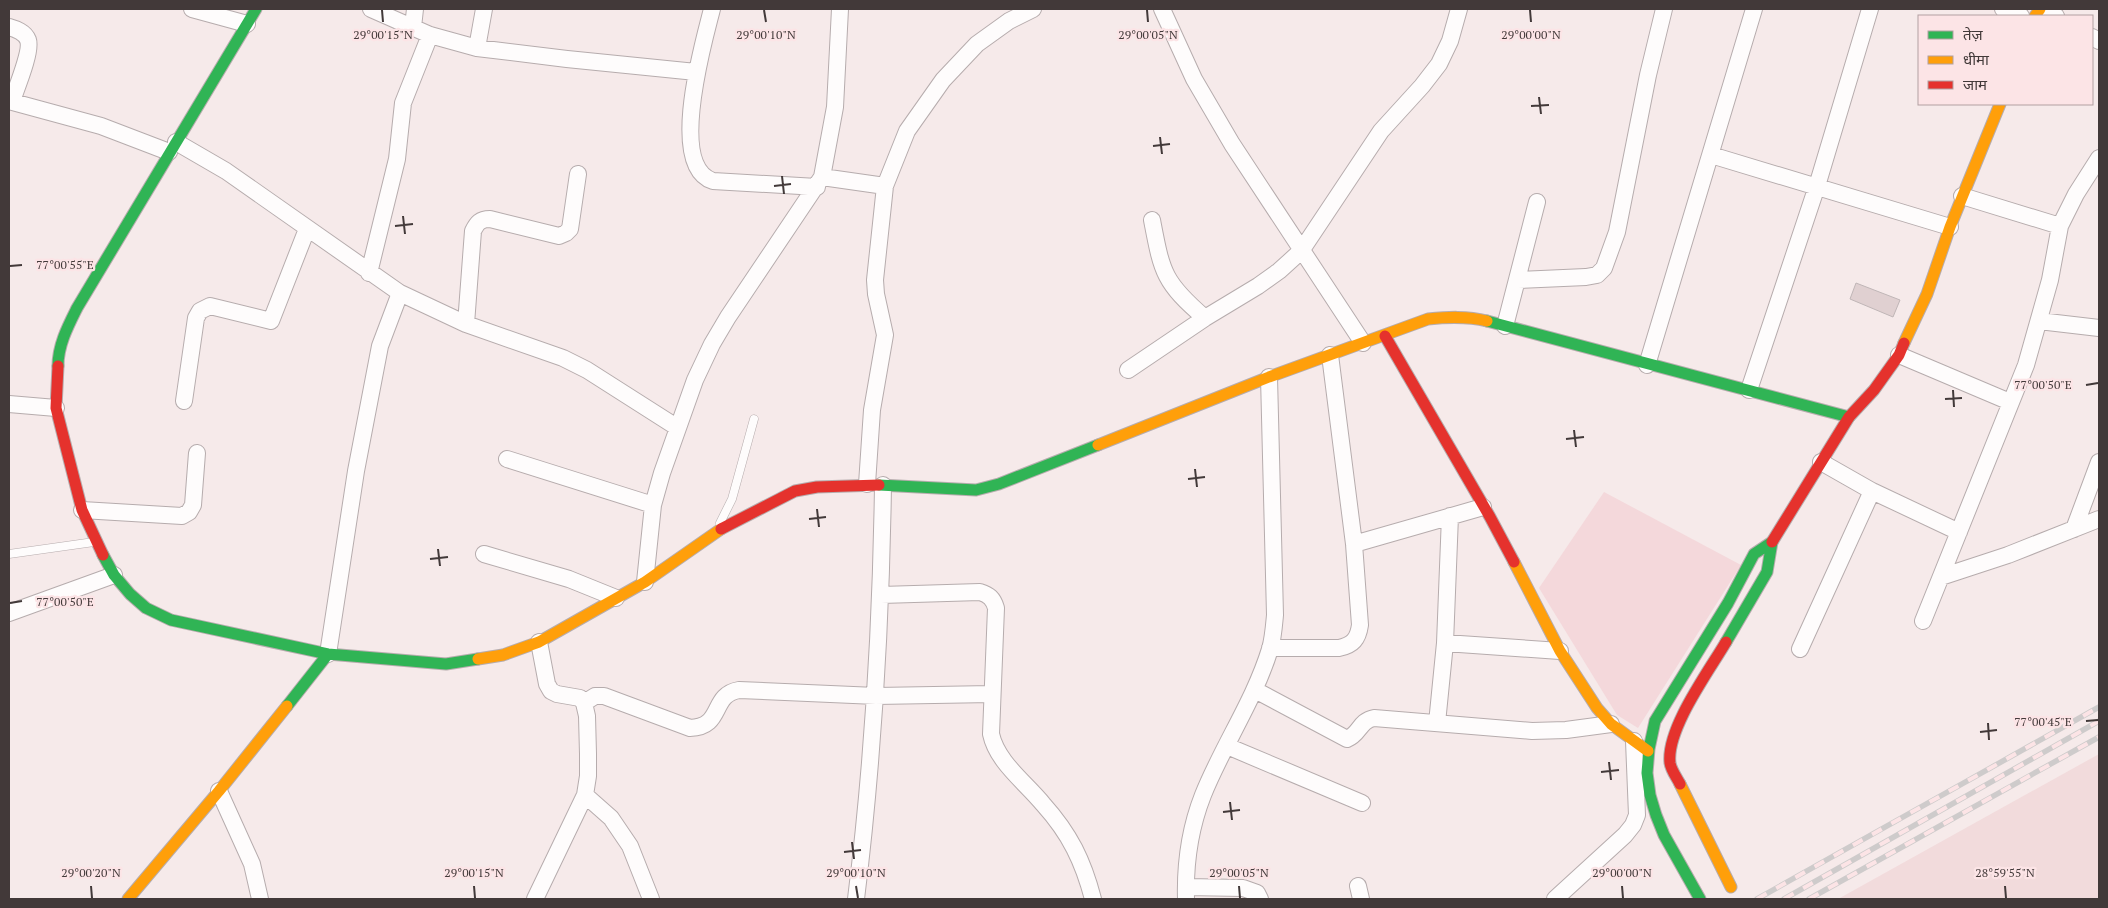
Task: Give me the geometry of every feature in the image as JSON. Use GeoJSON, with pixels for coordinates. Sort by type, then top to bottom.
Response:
{"type":"FeatureCollection","features":[{"type":"Feature","properties":{"kind":"street"},"geometry":{"type":"LineString","coordinates":[[192,9],[247,24]]}},
{"type":"Feature","properties":{"kind":"street"},"geometry":{"type":"LineString","coordinates":[[256,9],[77,308],[65,333],[58,357],[56,408],[82,510],[96,542],[114,575],[130,594],[146,608],[171,620],[328,654],[446,664],[503,655],[539,642],[645,582],[714,533],[769,503],[794,492],[817,487],[875,484],[976,490],[999,484],[1269,377],[1428,319],[1448,317],[1474,318],[1849,418]]}},
{"type":"Feature","properties":{"kind":"street"},"geometry":{"type":"LineString","coordinates":[[371,9],[430,35],[477,48],[567,60],[696,72]]}},
{"type":"Feature","properties":{"kind":"street"},"geometry":{"type":"LineString","coordinates":[[412,27],[415,9]]}},
{"type":"Feature","properties":{"kind":"street"},"geometry":{"type":"LineString","coordinates":[[477,48],[484,9]]}},
{"type":"Feature","properties":{"kind":"street"},"geometry":{"type":"LineString","coordinates":[[712,9],[696,72],[692,107],[691,135],[693,156],[703,176],[713,180],[820,182],[885,186]]}},
{"type":"Feature","properties":{"kind":"street"},"geometry":{"type":"LineString","coordinates":[[645,582],[653,505],[695,380],[712,344],[820,182],[829,146],[835,107],[840,9]]}},
{"type":"Feature","properties":{"kind":"street"},"geometry":{"type":"LineString","coordinates":[[856,899],[866,814],[876,696],[881,594],[872,410],[885,335],[876,294],[875,280],[885,186],[907,131],[942,80],[977,44],[1009,21],[1033,9]]}},
{"type":"Feature","properties":{"kind":"street"},"geometry":{"type":"LineString","coordinates":[[1162,9],[1194,79],[1232,144],[1363,343]]}},
{"type":"Feature","properties":{"kind":"street"},"geometry":{"type":"LineString","coordinates":[[1128,370],[1272,276],[1301,251],[1381,131],[1422,86],[1438,64],[1450,41],[1459,9]]}},
{"type":"Feature","properties":{"kind":"street"},"geometry":{"type":"LineString","coordinates":[[1518,280],[1586,277],[1597,275],[1604,268],[1617,232],[1648,75],[1664,9]]}},
{"type":"Feature","properties":{"kind":"street"},"geometry":{"type":"LineString","coordinates":[[1647,365],[1754,9]]}},
{"type":"Feature","properties":{"kind":"street"},"geometry":{"type":"LineString","coordinates":[[1749,390],[1817,186],[1870,9]]}},
{"type":"Feature","properties":{"kind":"street"},"geometry":{"type":"LineString","coordinates":[[2041,9],[2054,15]]}},
{"type":"Feature","properties":{"kind":"street"},"geometry":{"type":"LineString","coordinates":[[9,27],[19,30],[25,36],[29,46],[10,101],[173,147],[226,171],[400,293],[466,324],[563,358],[678,428]]}},
{"type":"Feature","properties":{"kind":"street"},"geometry":{"type":"LineString","coordinates":[[369,273],[397,160],[402,103],[430,35]]}},
{"type":"Feature","properties":{"kind":"street"},"geometry":{"type":"LineString","coordinates":[[1731,887],[1670,764],[1672,742],[1680,719],[1767,572],[1772,542],[1849,418],[1874,390],[1899,355],[1927,294],[1950,227],[2000,105]]}},
{"type":"Feature","properties":{"kind":"street"},"geometry":{"type":"LineString","coordinates":[[1711,155],[1950,227]]}},
{"type":"Feature","properties":{"kind":"street"},"geometry":{"type":"LineString","coordinates":[[1922,620],[2026,366],[2054,260],[2060,226],[2076,194],[2099,158]]}},
{"type":"Feature","properties":{"kind":"street"},"geometry":{"type":"LineString","coordinates":[[466,324],[473,231],[476,223],[483,219],[490,219],[559,236],[566,233],[570,229],[578,174]]}},
{"type":"Feature","properties":{"kind":"street"},"geometry":{"type":"LineString","coordinates":[[1962,196],[2060,226]]}},
{"type":"Feature","properties":{"kind":"street"},"geometry":{"type":"LineString","coordinates":[[1505,326],[1537,202]]}},
{"type":"Feature","properties":{"kind":"street"},"geometry":{"type":"LineString","coordinates":[[1152,220],[1160,263],[1166,275],[1181,298],[1205,318]]}},
{"type":"Feature","properties":{"kind":"street"},"geometry":{"type":"LineString","coordinates":[[184,400],[196,318],[200,311],[210,306],[271,322],[307,229]]}},
{"type":"Feature","properties":{"kind":"street"},"geometry":{"type":"LineString","coordinates":[[128,899],[219,791],[328,654],[356,471],[380,346],[400,293]]}},
{"type":"Feature","properties":{"kind":"street"},"geometry":{"type":"LineString","coordinates":[[2038,322],[2099,328]]}},
{"type":"Feature","properties":{"kind":"street"},"geometry":{"type":"LineString","coordinates":[[1385,336],[1483,507],[1560,651],[1597,708],[1611,724],[1641,746],[1653,813],[1700,899]]}},
{"type":"Feature","properties":{"kind":"street"},"geometry":{"type":"LineString","coordinates":[[1270,648],[1339,648],[1348,646],[1359,635],[1360,625],[1354,544],[1330,355]]}},
{"type":"Feature","properties":{"kind":"street"},"geometry":{"type":"LineString","coordinates":[[1899,355],[2010,402]]}},
{"type":"Feature","properties":{"kind":"street"},"geometry":{"type":"LineString","coordinates":[[1260,899],[1257,893],[1243,888],[1186,893],[1192,831],[1204,794],[1255,690],[1270,648],[1275,615],[1269,377]]}},
{"type":"Feature","properties":{"kind":"street"},"geometry":{"type":"LineString","coordinates":[[9,404],[56,408]]}},
{"type":"Feature","properties":{"kind":"street"},"geometry":{"type":"LineString","coordinates":[[82,510],[182,516],[189,512],[193,505],[197,453]]}},
{"type":"Feature","properties":{"kind":"street"},"geometry":{"type":"LineString","coordinates":[[507,459],[653,505]]}},
{"type":"Feature","properties":{"kind":"street"},"geometry":{"type":"LineString","coordinates":[[1821,462],[1872,491],[1959,532]]}},
{"type":"Feature","properties":{"kind":"street"},"geometry":{"type":"LineString","coordinates":[[2074,529],[2099,462]]}},
{"type":"Feature","properties":{"kind":"street"},"geometry":{"type":"LineString","coordinates":[[1800,649],[1872,491]]}},
{"type":"Feature","properties":{"kind":"street"},"geometry":{"type":"LineString","coordinates":[[1354,544],[1483,507]]}},
{"type":"Feature","properties":{"kind":"street"},"geometry":{"type":"LineString","coordinates":[[1437,723],[1445,643],[1450,516]]}},
{"type":"Feature","properties":{"kind":"street"},"geometry":{"type":"LineString","coordinates":[[1941,577],[2008,555],[2099,519]]}},
{"type":"Feature","properties":{"kind":"street"},"geometry":{"type":"LineString","coordinates":[[1554,899],[1625,835],[1633,825],[1637,815],[1641,746],[1654,721],[1728,603],[1754,554],[1772,542]]}},
{"type":"Feature","properties":{"kind":"street"},"geometry":{"type":"LineString","coordinates":[[484,554],[569,579],[616,598]]}},
{"type":"Feature","properties":{"kind":"street"},"geometry":{"type":"LineString","coordinates":[[9,613],[114,575]]}},
{"type":"Feature","properties":{"kind":"street"},"geometry":{"type":"LineString","coordinates":[[881,594],[980,592],[989,595],[996,608],[990,734],[993,744],[998,755],[1044,804],[1076,848],[1086,872],[1093,899]]}},
{"type":"Feature","properties":{"kind":"street"},"geometry":{"type":"LineString","coordinates":[[535,899],[585,795],[588,776],[587,716],[584,703],[574,696],[557,694],[551,690],[547,684],[539,642]]}},
{"type":"Feature","properties":{"kind":"street"},"geometry":{"type":"LineString","coordinates":[[1445,643],[1560,651]]}},
{"type":"Feature","properties":{"kind":"street"},"geometry":{"type":"LineString","coordinates":[[584,703],[595,696],[604,696],[690,728],[705,727],[725,696],[730,692],[739,690],[876,696],[992,694]]}},
{"type":"Feature","properties":{"kind":"street"},"geometry":{"type":"LineString","coordinates":[[1255,690],[1347,739],[1354,735],[1362,723],[1374,718],[1532,731],[1566,730],[1611,724]]}},
{"type":"Feature","properties":{"kind":"street"},"geometry":{"type":"LineString","coordinates":[[1227,746],[1362,803]]}},
{"type":"Feature","properties":{"kind":"street"},"geometry":{"type":"LineString","coordinates":[[219,791],[252,864],[260,899]]}},
{"type":"Feature","properties":{"kind":"street"},"geometry":{"type":"LineString","coordinates":[[585,795],[611,818],[630,846],[650,899]]}},
{"type":"Feature","properties":{"kind":"lane"},"geometry":{"type":"LineString","coordinates":[[714,533],[732,499],[754,419]]}},
{"type":"Feature","properties":{"kind":"lane"},"geometry":{"type":"LineString","coordinates":[[9,554],[96,542]]}},
{"type":"Feature","properties":{"kind":"shaded area"},"geometry":{"type":"Polygon","coordinates":[[[1604,492],[1741,565],[1638,728],[1617,715],[1539,588],[1604,492]]]}},
{"type":"Feature","properties":{"kind":"shaded area"},"geometry":{"type":"Polygon","coordinates":[[[2099,754],[2099,899],[1838,899],[2099,754]]]}},
{"type":"Feature","properties":{"kind":"building"},"geometry":{"type":"Polygon","coordinates":[[[1856,283],[1900,300],[1893,317],[1850,299],[1856,283]]]}},
{"type":"Feature","properties":{"kind":"railway"},"geometry":{"type":"LineString","coordinates":[[1757,899],[2099,707]]}},
{"type":"Feature","properties":{"kind":"railway"},"geometry":{"type":"LineString","coordinates":[[1784,899],[2099,721]]}},
{"type":"Feature","properties":{"kind":"railway"},"geometry":{"type":"LineString","coordinates":[[1809,899],[2099,737]]}},
{"type":"Feature","properties":{"kind":"traffic: fast"},"geometry":{"type":"LineString","coordinates":[[58,366],[62,343],[77,308],[256,9]]}},
{"type":"Feature","properties":{"kind":"traffic: fast"},"geometry":{"type":"LineString","coordinates":[[1487,321],[1849,417]]}},
{"type":"Feature","properties":{"kind":"traffic: fast"},"geometry":{"type":"LineString","coordinates":[[879,485],[976,490],[999,484],[1098,445]]}},
{"type":"Feature","properties":{"kind":"traffic: fast"},"geometry":{"type":"LineString","coordinates":[[1700,899],[1664,835],[1656,815],[1650,795],[1647,773],[1649,749],[1655,721],[1728,603],[1754,554],[1772,542],[1767,572],[1726,642]]}},
{"type":"Feature","properties":{"kind":"traffic: fast"},"geometry":{"type":"LineString","coordinates":[[103,555],[114,575],[130,594],[146,608],[171,620],[328,654],[446,664],[478,659]]}},
{"type":"Feature","properties":{"kind":"traffic: fast"},"geometry":{"type":"LineString","coordinates":[[287,706],[328,654]]}},
{"type":"Feature","properties":{"kind":"traffic: slow"},"geometry":{"type":"LineString","coordinates":[[2036,15],[2040,9]]}},
{"type":"Feature","properties":{"kind":"traffic: slow"},"geometry":{"type":"LineString","coordinates":[[1904,343],[1927,294],[1950,227],[2000,105]]}},
{"type":"Feature","properties":{"kind":"traffic: slow"},"geometry":{"type":"LineString","coordinates":[[1098,445],[1269,377],[1428,319],[1458,317],[1487,321]]}},
{"type":"Feature","properties":{"kind":"traffic: slow"},"geometry":{"type":"LineString","coordinates":[[478,659],[503,655],[539,642],[645,582],[721,529]]}},
{"type":"Feature","properties":{"kind":"traffic: slow"},"geometry":{"type":"LineString","coordinates":[[1514,562],[1560,651],[1597,708],[1611,724],[1648,751]]}},
{"type":"Feature","properties":{"kind":"traffic: slow"},"geometry":{"type":"LineString","coordinates":[[128,899],[219,791],[287,706]]}},
{"type":"Feature","properties":{"kind":"traffic: slow"},"geometry":{"type":"LineString","coordinates":[[1680,784],[1731,887]]}},
{"type":"Feature","properties":{"kind":"traffic: jam"},"geometry":{"type":"LineString","coordinates":[[1385,336],[1514,562]]}},
{"type":"Feature","properties":{"kind":"traffic: jam"},"geometry":{"type":"LineString","coordinates":[[1772,542],[1849,417],[1874,390],[1899,355],[1904,343]]}},
{"type":"Feature","properties":{"kind":"traffic: jam"},"geometry":{"type":"LineString","coordinates":[[58,366],[56,408],[82,510],[103,555]]}},
{"type":"Feature","properties":{"kind":"traffic: jam"},"geometry":{"type":"LineString","coordinates":[[721,529],[795,491],[817,487],[879,485]]}},
{"type":"Feature","properties":{"kind":"traffic: jam"},"geometry":{"type":"LineString","coordinates":[[1680,784],[1670,763],[1675,734],[1681,717],[1726,642]]}}]}
